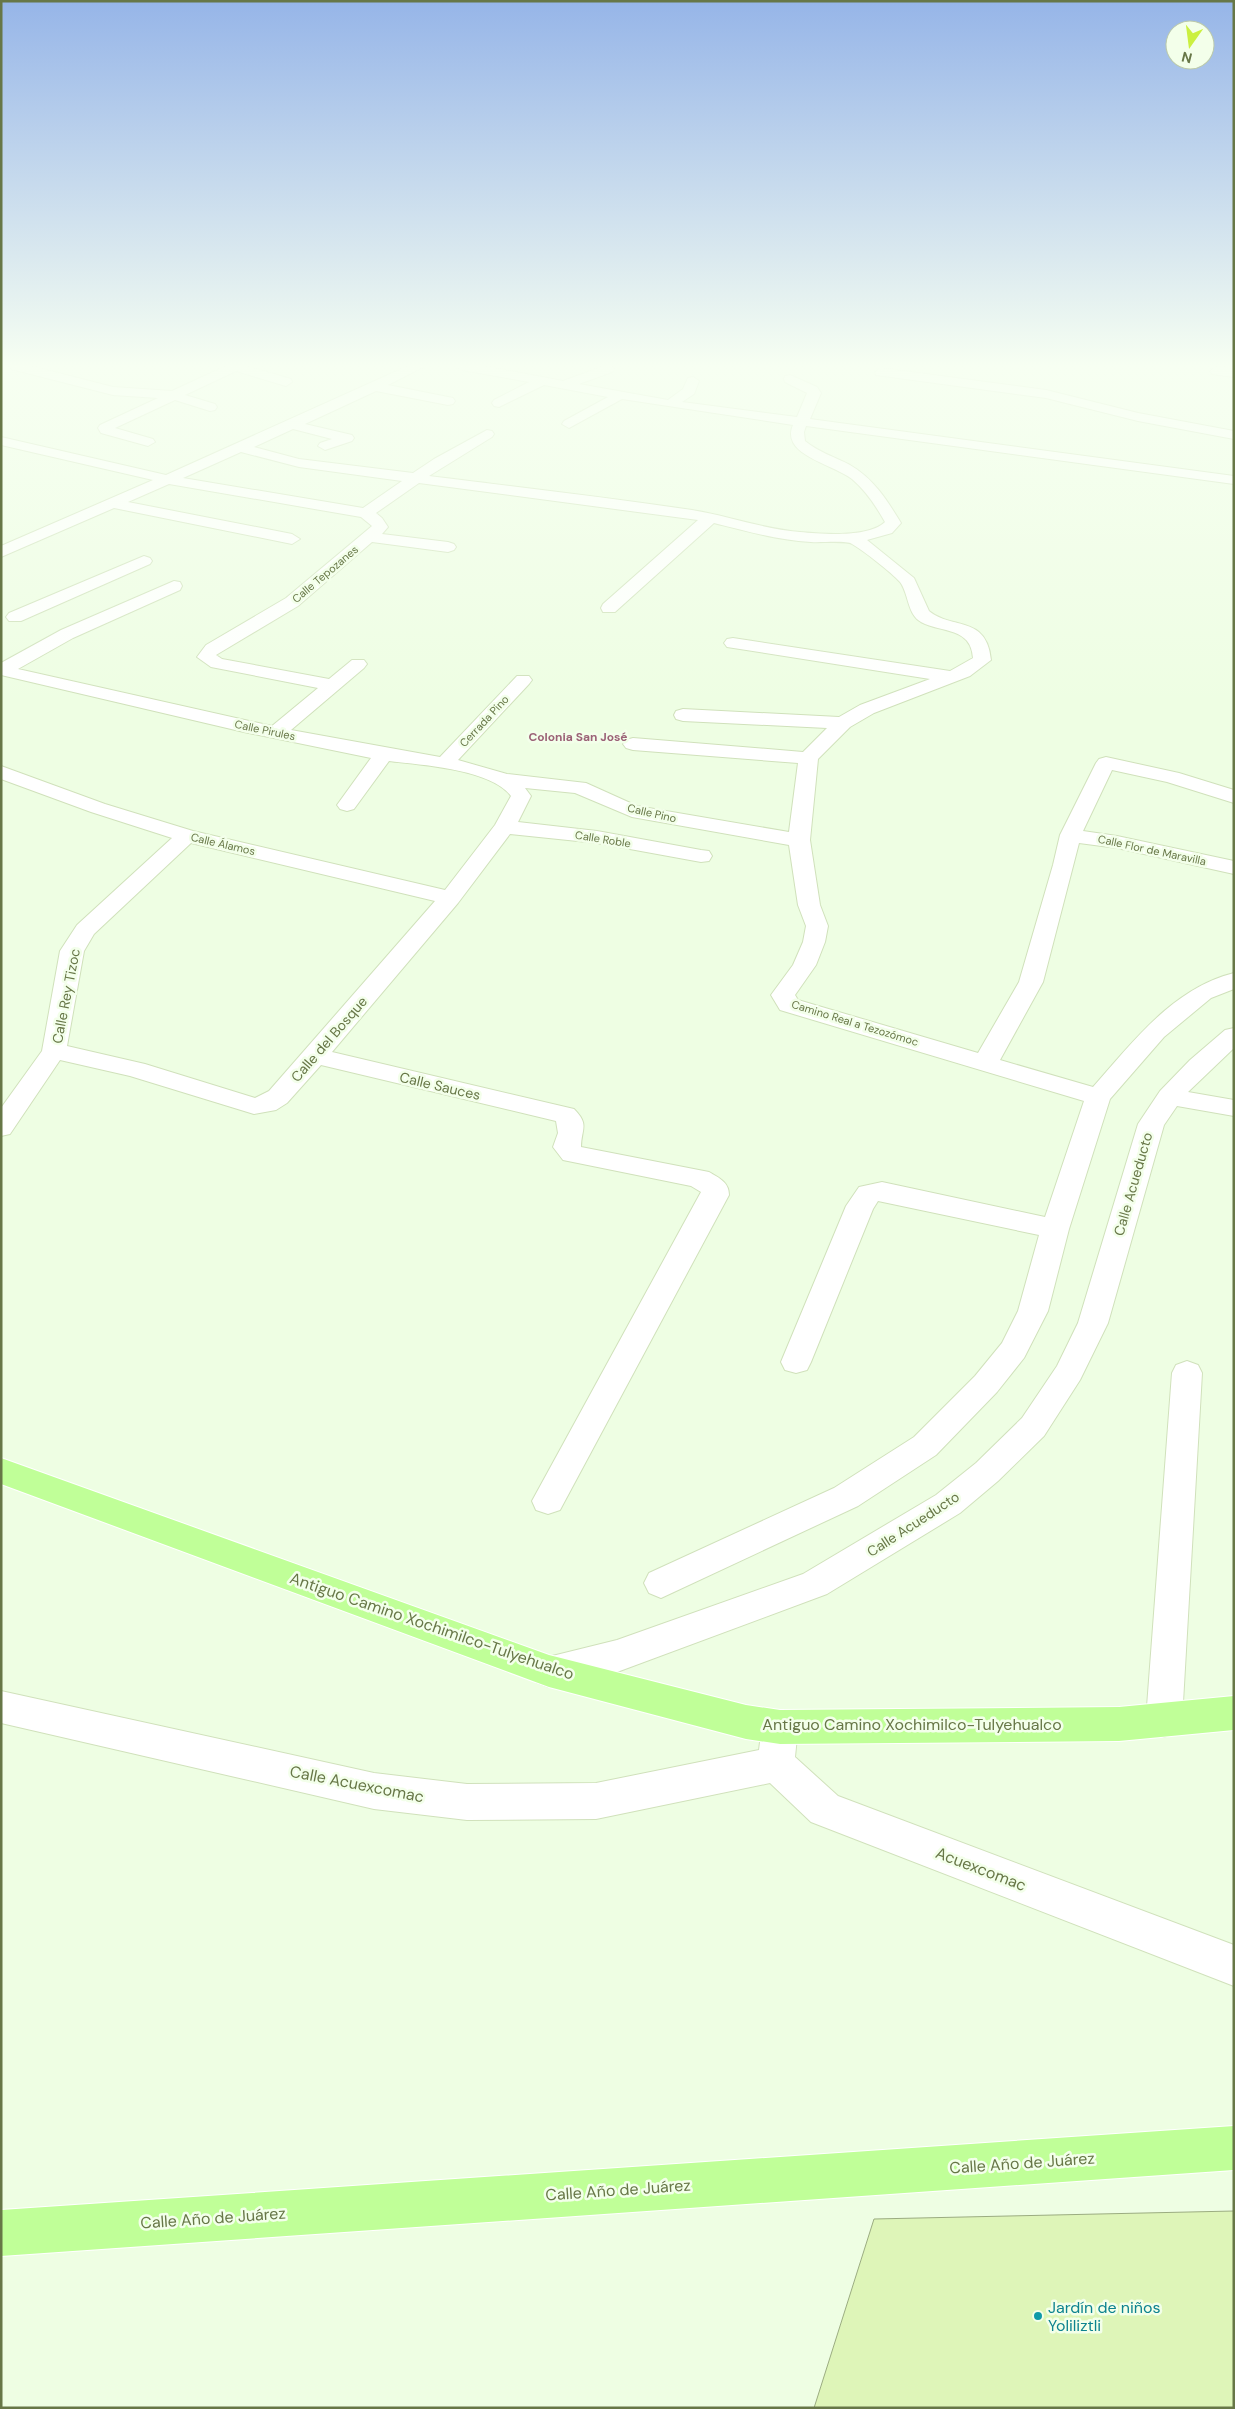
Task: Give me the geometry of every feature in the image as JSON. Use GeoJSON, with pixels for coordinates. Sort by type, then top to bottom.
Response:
{"type":"FeatureCollection","features":[{"type":"Feature","properties":{"kind":"main road","name":"Antiguo Camino Xochimilco-Tulyehualco"},"geometry":{"type":"LineString","coordinates":[[1,1471],[549,1671],[746,1722],[780,1727],[1119,1724],[1234,1713]]}},
{"type":"Feature","properties":{"kind":"main road","name":"Calle Año de Juárez"},"geometry":{"type":"LineString","coordinates":[[1,2232],[1234,2148]]}},
{"type":"Feature","properties":{"kind":"street"},"geometry":{"type":"LineString","coordinates":[[410,478],[710,518],[790,536],[854,537],[883,532],[890,528],[893,523],[876,494],[860,478]]}},
{"type":"Feature","properties":{"kind":"street"},"geometry":{"type":"LineString","coordinates":[[1,552],[165,479],[366,514],[414,479]]}},
{"type":"Feature","properties":{"kind":"street"},"geometry":{"type":"LineString","coordinates":[[110,503],[292,539]]}},
{"type":"Feature","properties":{"kind":"street","name":"Calle Tepozanes"},"geometry":{"type":"LineString","coordinates":[[332,685],[217,663],[206,657],[212,649],[292,602],[380,527],[377,521],[366,514]]}},
{"type":"Feature","properties":{"kind":"street"},"geometry":{"type":"LineString","coordinates":[[609,608],[710,518]]}},
{"type":"Feature","properties":{"kind":"street"},"geometry":{"type":"LineString","coordinates":[[368,537],[448,547]]}},
{"type":"Feature","properties":{"kind":"street"},"geometry":{"type":"LineString","coordinates":[[633,744],[808,758],[843,723],[867,709],[964,672],[982,660],[983,650],[972,634],[927,618],[921,612],[908,581],[854,537]]}},
{"type":"Feature","properties":{"kind":"street"},"geometry":{"type":"LineString","coordinates":[[8,612],[144,561]]}},
{"type":"Feature","properties":{"kind":"street"},"geometry":{"type":"LineString","coordinates":[[2,670],[67,634],[174,586]]}},
{"type":"Feature","properties":{"kind":"street"},"geometry":{"type":"LineString","coordinates":[[8,612],[67,634]]}},
{"type":"Feature","properties":{"kind":"street"},"geometry":{"type":"LineString","coordinates":[[733,643],[951,677]]}},
{"type":"Feature","properties":{"kind":"street"},"geometry":{"type":"LineString","coordinates":[[276,733],[358,664]]}},
{"type":"Feature","properties":{"kind":"street","name":"Calle Pirules"},"geometry":{"type":"LineString","coordinates":[[2,670],[128,701],[276,733],[384,754],[445,763],[514,788]]}},
{"type":"Feature","properties":{"kind":"street","name":"Cerrada Pino"},"geometry":{"type":"LineString","coordinates":[[445,763],[522,680]]}},
{"type":"Feature","properties":{"kind":"street"},"geometry":{"type":"LineString","coordinates":[[683,715],[843,723]]}},
{"type":"Feature","properties":{"kind":"street"},"geometry":{"type":"LineString","coordinates":[[347,805],[384,754]]}},
{"type":"Feature","properties":{"kind":"street","name":"Camino Real a Tezozómoc"},"geometry":{"type":"LineString","coordinates":[[808,758],[799,840],[809,905],[817,926],[814,942],[804,965],[783,996],[788,1005],[986,1062],[1098,1097]]}},
{"type":"Feature","properties":{"kind":"street"},"geometry":{"type":"LineString","coordinates":[[986,1062],[1032,982],[1062,874],[1070,835],[1106,763],[1172,777],[1234,797]]}},
{"type":"Feature","properties":{"kind":"street","name":"Calle Álamos"},"geometry":{"type":"LineString","coordinates":[[1,772],[98,808],[188,836],[450,898]]}},
{"type":"Feature","properties":{"kind":"street","name":"Calle Pino"},"geometry":{"type":"LineString","coordinates":[[514,788],[579,787],[632,811],[799,840]]}},
{"type":"Feature","properties":{"kind":"street","name":"Calle del Bosque"},"geometry":{"type":"LineString","coordinates":[[54,1051],[136,1070],[254,1106],[267,1104],[278,1097],[450,898],[505,827],[514,788]]}},
{"type":"Feature","properties":{"kind":"street","name":"Calle Roble"},"geometry":{"type":"LineString","coordinates":[[505,827],[597,837],[701,856]]}},
{"type":"Feature","properties":{"kind":"street","name":"Calle Flor de Maravilla"},"geometry":{"type":"LineString","coordinates":[[1070,835],[1116,842],[1234,868]]}},
{"type":"Feature","properties":{"kind":"street","name":"Calle Rey Tizoc"},"geometry":{"type":"LineString","coordinates":[[1,1128],[11,1101],[54,1051],[72,951],[78,939],[84,930],[188,836]]}},
{"type":"Feature","properties":{"kind":"street"},"geometry":{"type":"LineString","coordinates":[[661,1583],[846,1497],[925,1446],[986,1384],[1013,1350],[1033,1311],[1055,1229],[1098,1097],[1155,1032],[1203,993],[1234,980]]}},
{"type":"Feature","properties":{"kind":"street","name":"Calle Acueducto"},"geometry":{"type":"LineString","coordinates":[[549,1671],[617,1656],[815,1584],[948,1504],[987,1472],[1034,1427],[1069,1372],[1092,1322],[1151,1124],[1170,1097],[1206,1057],[1234,1035]]}},
{"type":"Feature","properties":{"kind":"street","name":"Calle Sauces"},"geometry":{"type":"LineString","coordinates":[[314,1056],[565,1115],[571,1121],[571,1133],[566,1147],[572,1154],[699,1178],[715,1188],[715,1195],[548,1501]]}},
{"type":"Feature","properties":{"kind":"street"},"geometry":{"type":"LineString","coordinates":[[1170,1097],[1234,1108]]}},
{"type":"Feature","properties":{"kind":"street"},"geometry":{"type":"LineString","coordinates":[[796,1362],[860,1206],[869,1194],[882,1191],[1055,1229]]}},
{"type":"Feature","properties":{"kind":"street"},"geometry":{"type":"LineString","coordinates":[[1164,1720],[1187,1373]]}},
{"type":"Feature","properties":{"kind":"street","name":"Calle Acuexcomac"},"geometry":{"type":"LineString","coordinates":[[1,1707],[374,1791],[467,1802],[596,1801],[776,1764]]}},
{"type":"Feature","properties":{"kind":"street"},"geometry":{"type":"LineString","coordinates":[[776,1764],[780,1727]]}},
{"type":"Feature","properties":{"kind":"street","name":"Acuexcomac"},"geometry":{"type":"LineString","coordinates":[[776,1764],[825,1809],[1234,1966]]}},
{"type":"Feature","properties":{"kind":"building","name":"Jardín de niños Yoliliztli"},"geometry":{"type":"Polygon","coordinates":[[[1234,2211],[1234,2408],[814,2408],[874,2219],[1234,2211]]]}},
{"type":"Feature","properties":{"kind":"place","name":"Jardín de niños Yoliliztli"},"geometry":{"type":"Point","coordinates":[1038,2316]}},
{"type":"Feature","properties":{"kind":"district","name":"Colonia San José"},"geometry":{"type":"Point","coordinates":[578,737]}}]}
